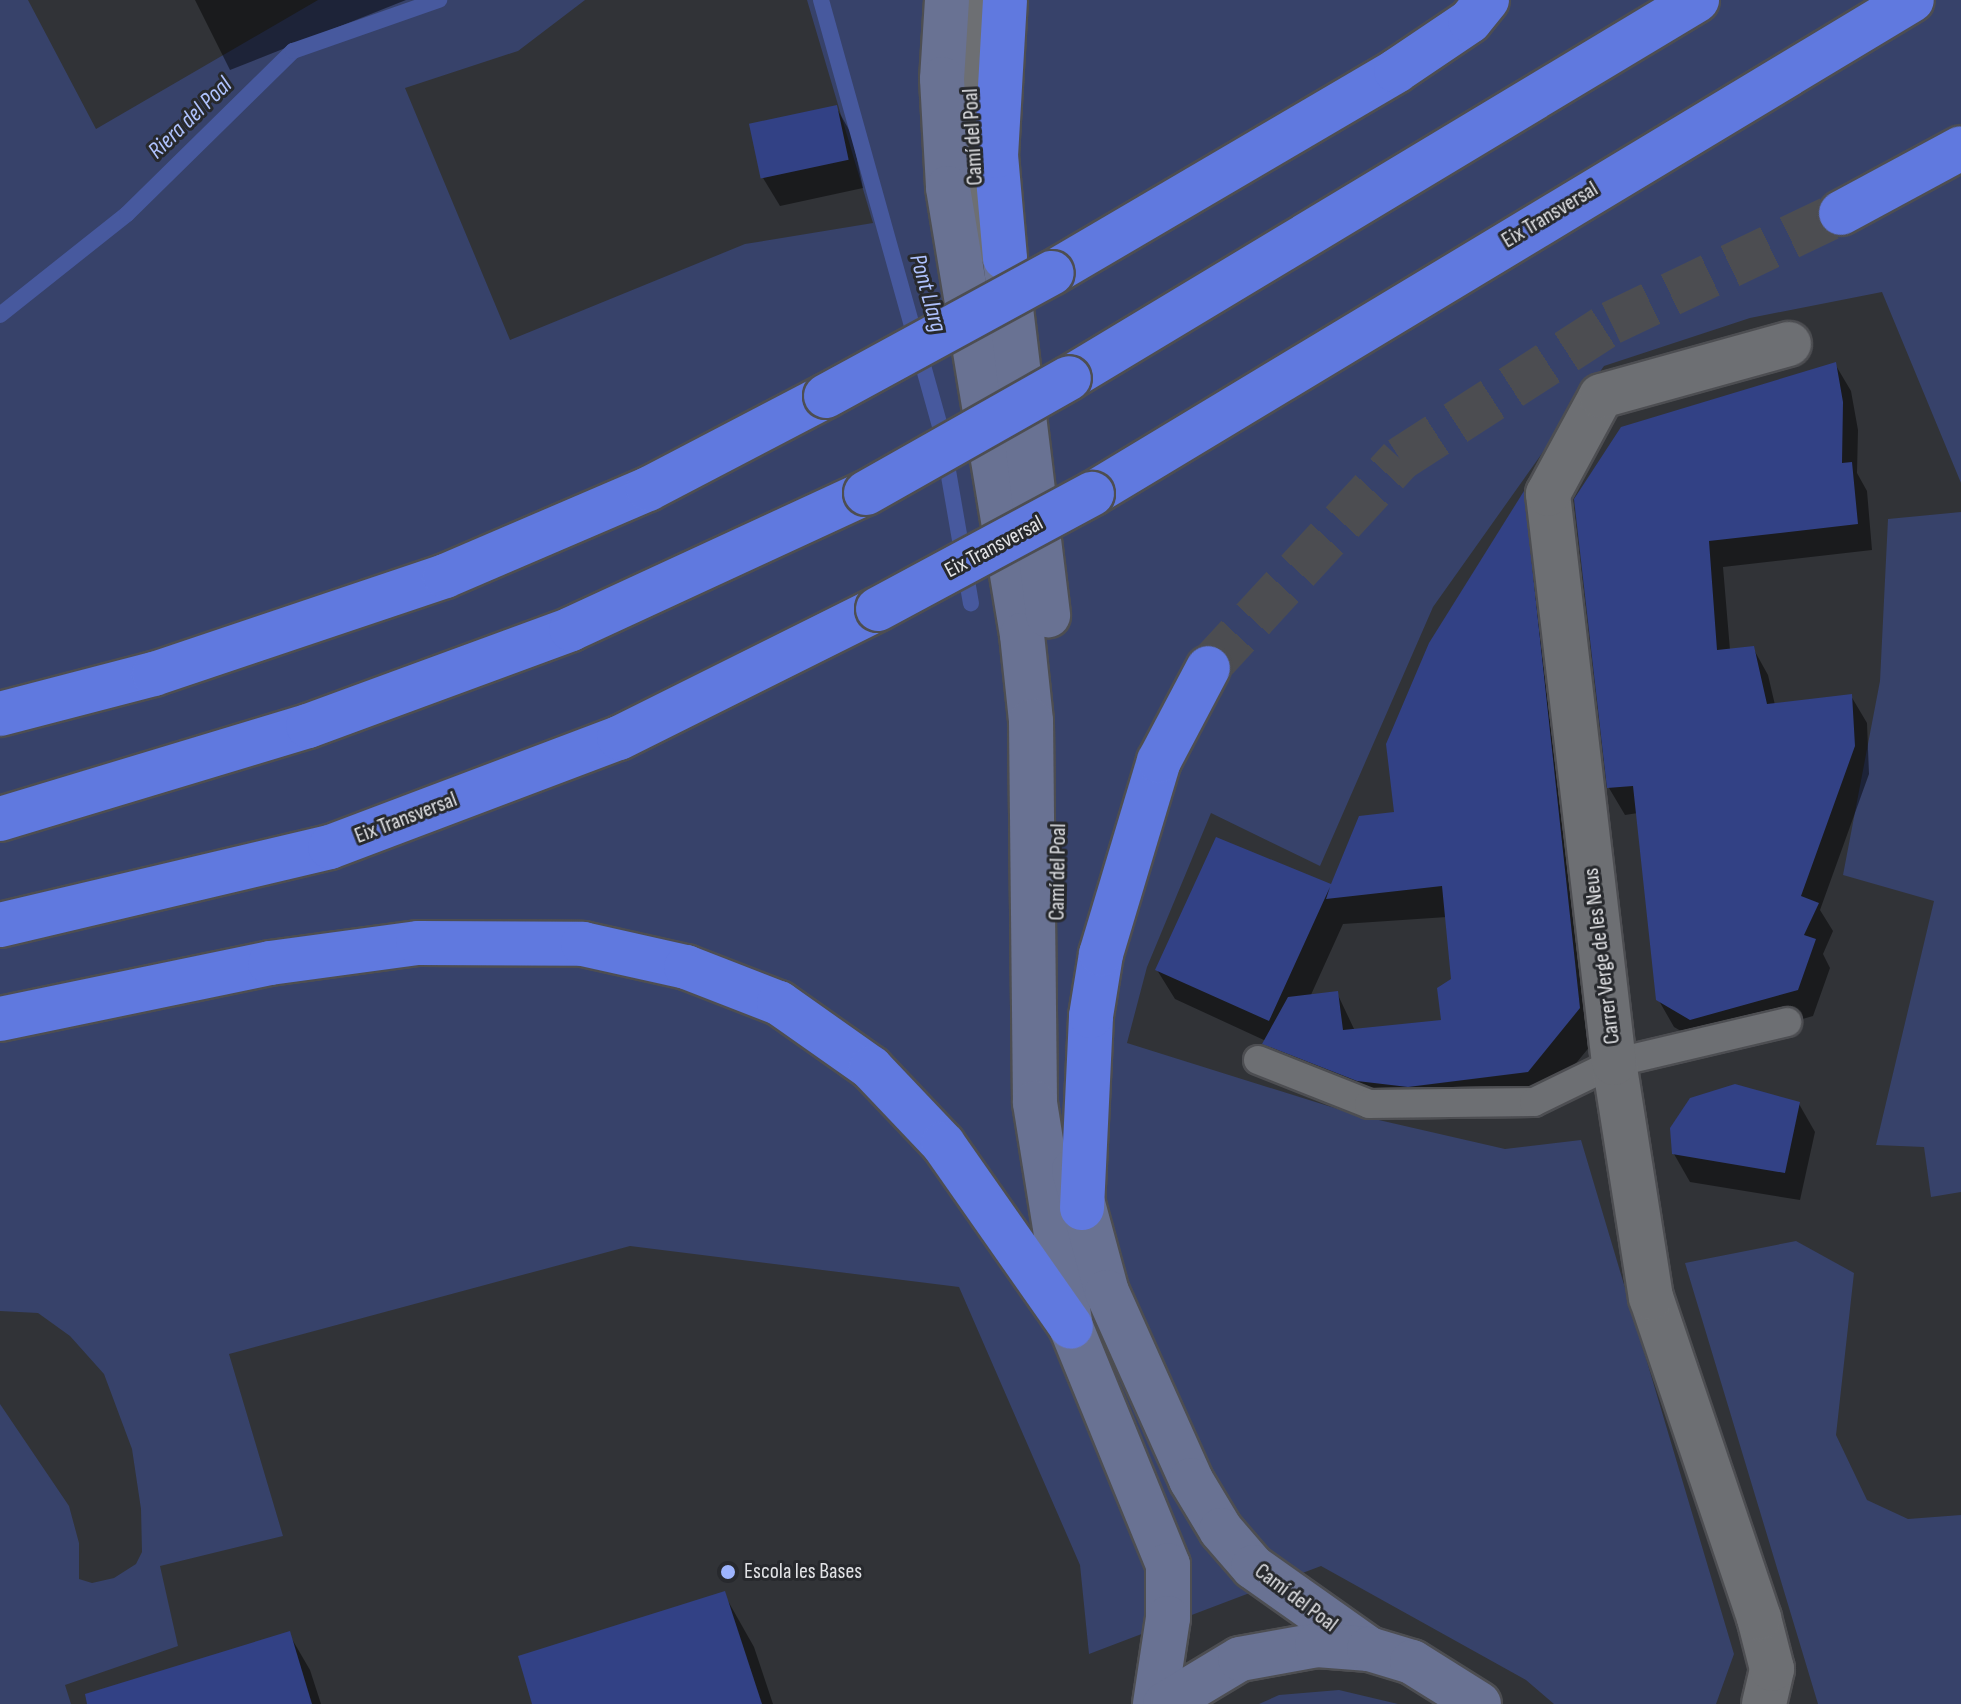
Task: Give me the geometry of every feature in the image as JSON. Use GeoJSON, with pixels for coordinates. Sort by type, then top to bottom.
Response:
{"type":"FeatureCollection","features":[{"type":"Feature","properties":{"kind":"highway"},"geometry":{"type":"LineString","coordinates":[[1005,0],[996,156],[1005,258]]}},
{"type":"Feature","properties":{"kind":"highway"},"geometry":{"type":"LineString","coordinates":[[0,714],[154,674],[445,576],[648,489],[1052,273],[1396,71],[1470,21],[1487,0]]}},
{"type":"Feature","properties":{"kind":"highway"},"geometry":{"type":"LineString","coordinates":[[0,819],[308,726],[571,629],[866,493],[1069,378],[1697,0]]}},
{"type":"Feature","properties":{"kind":"highway","name":"Eix Transversal"},"geometry":{"type":"LineString","coordinates":[[0,925],[330,847],[619,738],[878,609],[1092,494],[1912,0]]}},
{"type":"Feature","properties":{"kind":"highway"},"geometry":{"type":"LineString","coordinates":[[1841,213],[1961,148]]}},
{"type":"Feature","properties":{"kind":"highway"},"geometry":{"type":"LineString","coordinates":[[1082,1208],[1091,1016],[1101,954],[1159,761],[1208,668]]}},
{"type":"Feature","properties":{"kind":"highway"},"geometry":{"type":"LineString","coordinates":[[0,1019],[270,963],[418,943],[583,944],[686,967],[779,1003],[871,1068],[943,1144],[1071,1327]]}},
{"type":"Feature","properties":{"kind":"street","name":"Camí del Poal"},"geometry":{"type":"LineString","coordinates":[[947,0],[942,79],[948,188],[1013,574],[1031,721],[1035,1103],[1071,1327],[1168,1565],[1168,1618],[1155,1704]]}},
{"type":"Feature","properties":{"kind":"street","name":"Camí del Poal"},"geometry":{"type":"LineString","coordinates":[[976,0],[972,170],[976,198],[1005,258],[1053,657],[1059,779],[1057,1059],[1082,1208],[1107,1292],[1191,1480],[1221,1530],[1265,1577],[1369,1649]]}},
{"type":"Feature","properties":{"kind":"street","name":"Carrer Verge de les Neus"},"geometry":{"type":"LineString","coordinates":[[1764,1704],[1772,1669],[1759,1618],[1651,1298],[1614,1063],[1548,494],[1601,396],[1789,344]]}},
{"type":"Feature","properties":{"kind":"street"},"geometry":{"type":"LineString","coordinates":[[1165,1704],[1217,1669],[1265,1652],[1317,1645],[1369,1649],[1432,1672],[1479,1704]]}},
{"type":"Feature","properties":{"kind":"lane"},"geometry":{"type":"LineString","coordinates":[[1258,1060],[1369,1104],[1534,1102],[1614,1063],[1787,1022]]}},
{"type":"Feature","properties":{"kind":"shaded area"},"geometry":{"type":"Polygon","coordinates":[[[0,0],[28,0],[96,129],[318,0],[585,0],[518,51],[405,88],[510,340],[745,244],[873,223],[807,0],[1961,0],[1961,483],[1882,292],[1750,318],[1604,366],[1433,607],[1320,866],[1211,813],[1147,967],[1127,1043],[1357,1115],[1505,1149],[1581,1140],[1734,1654],[1716,1704],[1554,1704],[1526,1680],[1321,1566],[1089,1654],[1080,1565],[959,1287],[630,1246],[229,1354],[283,1536],[160,1566],[178,1646],[65,1685],[71,1704],[0,1704],[0,1404],[69,1506],[79,1543],[79,1579],[92,1583],[114,1578],[136,1564],[142,1552],[141,1509],[132,1449],[104,1374],[70,1336],[38,1313],[0,1311],[0,0]]]}},
{"type":"Feature","properties":{"kind":"shaded area"},"geometry":{"type":"Polygon","coordinates":[[[1961,512],[1961,1192],[1931,1197],[1924,1147],[1876,1145],[1934,901],[1843,875],[1880,681],[1888,519],[1961,512]]]}},
{"type":"Feature","properties":{"kind":"shaded area"},"geometry":{"type":"Polygon","coordinates":[[[1796,1241],[1854,1273],[1836,1435],[1867,1500],[1908,1519],[1961,1515],[1961,1704],[1818,1704],[1685,1263],[1796,1241]]]}},
{"type":"Feature","properties":{"kind":"shaded area"},"geometry":{"type":"Polygon","coordinates":[[[1339,1690],[1398,1704],[1259,1704],[1279,1695],[1339,1690]]]}},
{"type":"Feature","properties":{"kind":"building"},"geometry":{"type":"Polygon","coordinates":[[[837,105],[849,160],[761,178],[749,124],[837,105]]]}},
{"type":"Feature","properties":{"kind":"building"},"geometry":{"type":"Polygon","coordinates":[[[1836,362],[1843,402],[1842,463],[1852,462],[1858,524],[1709,541],[1717,650],[1754,646],[1767,704],[1852,694],[1855,746],[1801,896],[1819,903],[1804,935],[1816,939],[1798,990],[1690,1020],[1656,1000],[1633,786],[1607,788],[1574,499],[1621,427],[1836,362]]]}},
{"type":"Feature","properties":{"kind":"building"},"geometry":{"type":"Polygon","coordinates":[[[1524,491],[1580,1008],[1528,1072],[1408,1087],[1357,1081],[1262,1044],[1288,997],[1338,991],[1343,1030],[1441,1020],[1437,988],[1451,979],[1442,886],[1326,899],[1330,887],[1269,1021],[1155,970],[1216,837],[1331,884],[1359,816],[1394,812],[1386,744],[1429,643],[1524,491]]]}},
{"type":"Feature","properties":{"kind":"building"},"geometry":{"type":"Polygon","coordinates":[[[1735,1084],[1800,1102],[1785,1173],[1672,1154],[1670,1128],[1690,1098],[1735,1084]]]}},
{"type":"Feature","properties":{"kind":"building"},"geometry":{"type":"Polygon","coordinates":[[[725,1591],[762,1704],[532,1704],[518,1656],[725,1591]]]}},
{"type":"Feature","properties":{"kind":"building"},"geometry":{"type":"Polygon","coordinates":[[[290,1631],[312,1704],[87,1704],[85,1694],[290,1631]]]}},
{"type":"Feature","properties":{"kind":"waterway","name":"Riera del Poal"},"geometry":{"type":"LineString","coordinates":[[0,315],[127,214],[293,51],[439,0]]}},
{"type":"Feature","properties":{"kind":"waterway","name":"Pont Llarg"},"geometry":{"type":"LineString","coordinates":[[821,0],[941,430],[971,603]]}},
{"type":"Feature","properties":{"kind":"tunnel"},"geometry":{"type":"LineString","coordinates":[[1208,668],[1400,459],[1611,323],[1841,213]]}},
{"type":"Feature","properties":{"kind":"place","name":"Escola les Bases"},"geometry":{"type":"Point","coordinates":[728,1572]}}]}
